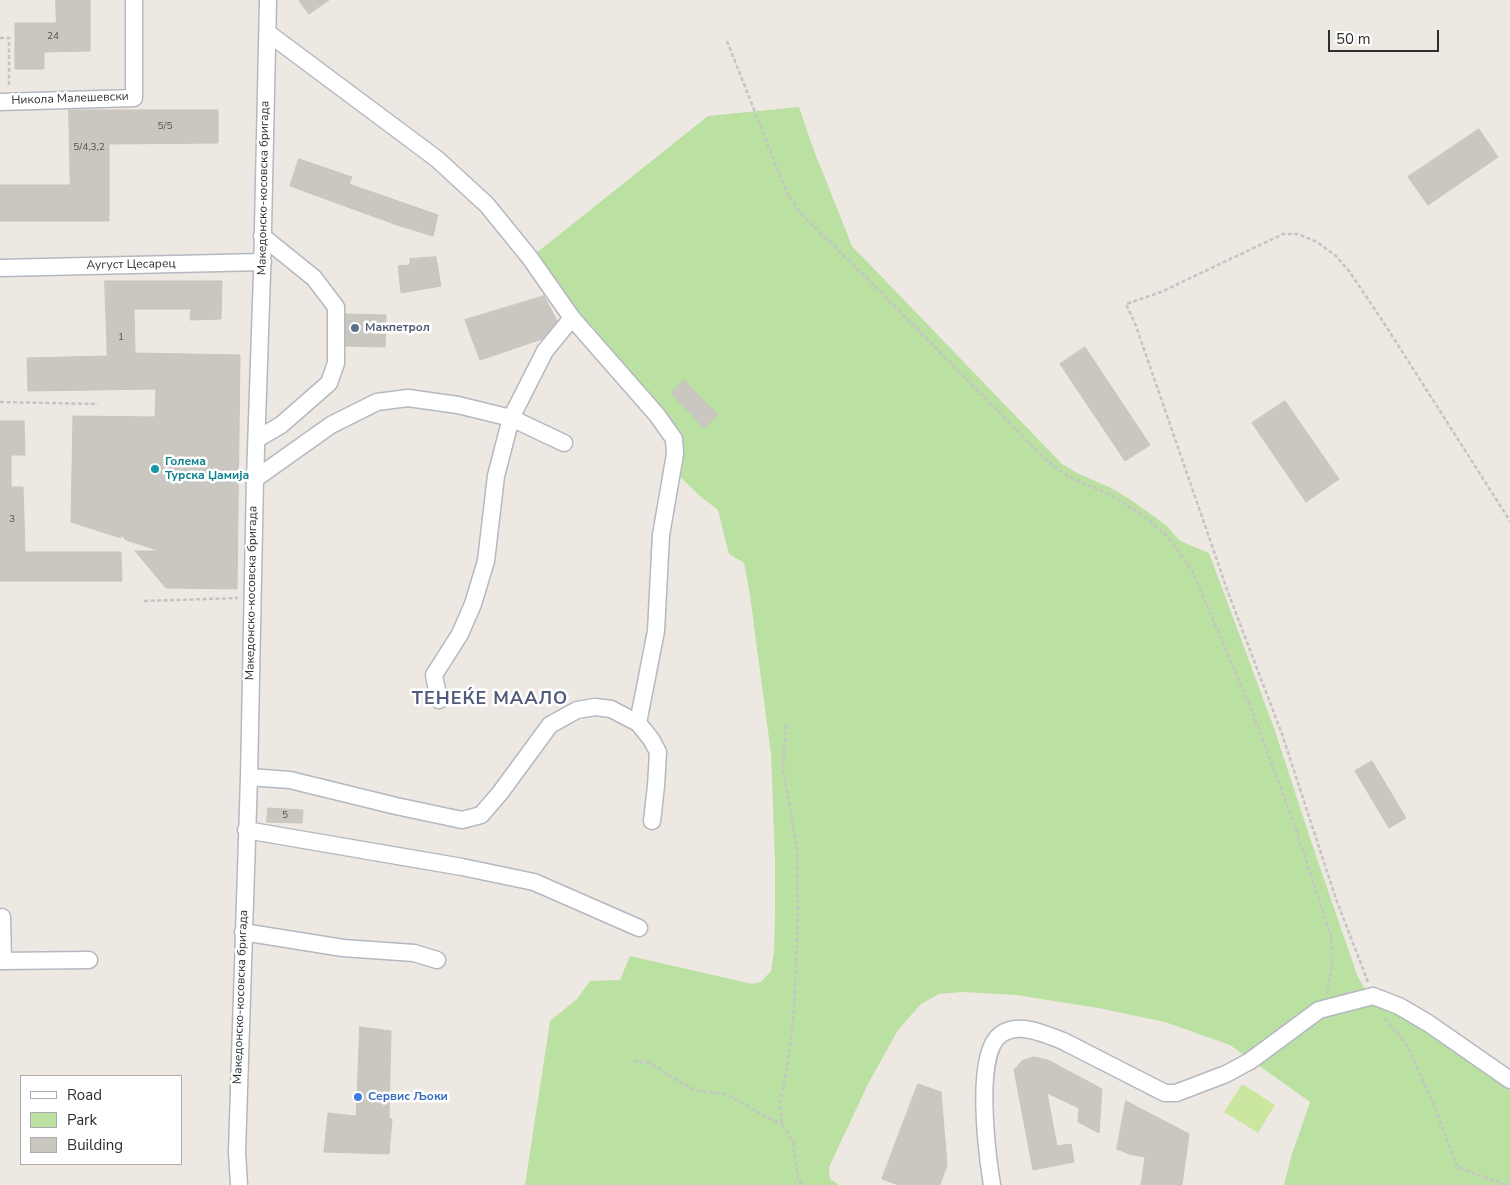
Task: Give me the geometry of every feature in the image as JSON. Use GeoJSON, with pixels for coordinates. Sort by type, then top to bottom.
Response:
{"type":"FeatureCollection","features":[{"type":"Feature","properties":{"kind":"street","name":"Никола Малешевски"},"geometry":{"type":"LineString","coordinates":[[4,102],[134,98],[134,0]]}},
{"type":"Feature","properties":{"kind":"street","name":"Македонско-косовска бригада"},"geometry":{"type":"LineString","coordinates":[[239,1185],[237,1152],[249,777],[256,439],[263,262],[268,0]]}},
{"type":"Feature","properties":{"kind":"street"},"geometry":{"type":"LineString","coordinates":[[268,33],[437,159],[487,205],[530,258],[572,318],[657,415],[674,438],[676,447],[662,535],[656,631],[638,723]]}},
{"type":"Feature","properties":{"kind":"street"},"geometry":{"type":"LineString","coordinates":[[256,439],[280,425],[324,388],[329,383],[336,363],[336,307],[314,278],[262,236]]}},
{"type":"Feature","properties":{"kind":"street","name":"Аугуст Цесарец"},"geometry":{"type":"LineString","coordinates":[[0,268],[263,262]]}},
{"type":"Feature","properties":{"kind":"street"},"geometry":{"type":"LineString","coordinates":[[439,700],[434,675],[460,634],[473,604],[486,560],[496,476],[511,418],[545,351],[572,318]]}},
{"type":"Feature","properties":{"kind":"street"},"geometry":{"type":"LineString","coordinates":[[255,479],[331,425],[377,402],[408,398],[458,405],[511,418],[564,443]]}},
{"type":"Feature","properties":{"kind":"street"},"geometry":{"type":"LineString","coordinates":[[249,777],[290,780],[462,820],[480,815],[500,793],[550,725],[577,710],[594,707],[611,709],[638,723],[651,739],[658,752],[652,821]]}},
{"type":"Feature","properties":{"kind":"street"},"geometry":{"type":"LineString","coordinates":[[246,830],[462,867],[534,882],[639,928]]}},
{"type":"Feature","properties":{"kind":"street"},"geometry":{"type":"LineString","coordinates":[[2,917],[2,961],[89,960]]}},
{"type":"Feature","properties":{"kind":"street"},"geometry":{"type":"LineString","coordinates":[[243,932],[343,948],[414,953],[437,960]]}},
{"type":"Feature","properties":{"kind":"street"},"geometry":{"type":"LineString","coordinates":[[992,1185],[988,1156],[984,1090],[990,1052],[994,1041],[1001,1034],[1010,1030],[1020,1029],[1046,1034],[1165,1093],[1176,1093],[1226,1074],[1250,1060],[1319,1010],[1374,996],[1399,1006],[1428,1023],[1510,1080]]}},
{"type":"Feature","properties":{"kind":"path"},"geometry":{"type":"LineString","coordinates":[[0,38],[9,38],[4,102]]}},
{"type":"Feature","properties":{"kind":"path"},"geometry":{"type":"LineString","coordinates":[[727,41],[787,193],[800,213],[867,278],[1045,459],[1069,477],[1113,496],[1147,518],[1169,538],[1193,572],[1258,724],[1331,936],[1332,974],[1326,998],[1319,1010]]}},
{"type":"Feature","properties":{"kind":"path"},"geometry":{"type":"LineString","coordinates":[[1374,996],[1336,899],[1279,726],[1230,595],[1136,326],[1126,304],[1161,292],[1283,234],[1298,234],[1317,242],[1336,256],[1366,295],[1510,521]]}},
{"type":"Feature","properties":{"kind":"path"},"geometry":{"type":"LineString","coordinates":[[0,402],[98,404]]}},
{"type":"Feature","properties":{"kind":"path"},"geometry":{"type":"LineString","coordinates":[[144,601],[252,597]]}},
{"type":"Feature","properties":{"kind":"path"},"geometry":{"type":"LineString","coordinates":[[786,725],[783,769],[797,848],[798,914],[794,1012],[787,1069],[780,1103],[782,1124],[793,1143],[798,1178],[802,1185]]}},
{"type":"Feature","properties":{"kind":"path"},"geometry":{"type":"LineString","coordinates":[[1380,1014],[1407,1045],[1457,1167],[1506,1185]]}},
{"type":"Feature","properties":{"kind":"path"},"geometry":{"type":"LineString","coordinates":[[633,1061],[650,1063],[680,1082],[698,1090],[726,1094],[782,1124]]}},
{"type":"Feature","properties":{"kind":"green space"},"geometry":{"type":"Polygon","coordinates":[[[799,107],[813,148],[852,246],[1062,464],[1128,498],[1166,525],[1180,541],[1209,553],[1274,728],[1357,975],[1367,993],[1464,1056],[1510,1090],[1510,1185],[1284,1185],[1291,1157],[1310,1102],[1230,1045],[1165,1022],[1098,1008],[1016,995],[962,992],[939,994],[921,1004],[898,1030],[868,1084],[829,1167],[830,1179],[839,1185],[525,1185],[550,1021],[577,999],[590,981],[620,980],[630,956],[752,984],[761,982],[771,971],[774,953],[775,917],[771,754],[744,563],[729,554],[718,510],[701,497],[673,470],[675,447],[530,258],[708,116],[799,107]]]}},
{"type":"Feature","properties":{"kind":"green space"},"geometry":{"type":"Polygon","coordinates":[[[1242,1084],[1275,1105],[1258,1133],[1224,1112],[1242,1084]]]}},
{"type":"Feature","properties":{"kind":"building"},"geometry":{"type":"Polygon","coordinates":[[[56,0],[90,0],[90,51],[44,52],[44,69],[15,69],[15,23],[56,23],[56,0]]]}},
{"type":"Feature","properties":{"kind":"building"},"geometry":{"type":"Polygon","coordinates":[[[299,0],[329,0],[309,14],[299,0]]]}},
{"type":"Feature","properties":{"kind":"building"},"geometry":{"type":"Polygon","coordinates":[[[69,110],[218,110],[218,143],[109,144],[109,221],[0,221],[0,185],[70,185],[69,110]]]}},
{"type":"Feature","properties":{"kind":"building"},"geometry":{"type":"Polygon","coordinates":[[[1479,129],[1498,157],[1428,205],[1408,177],[1479,129]]]}},
{"type":"Feature","properties":{"kind":"building"},"geometry":{"type":"Polygon","coordinates":[[[299,159],[352,177],[349,184],[438,215],[433,236],[290,186],[299,159]]]}},
{"type":"Feature","properties":{"kind":"building"},"geometry":{"type":"Polygon","coordinates":[[[436,257],[441,286],[401,293],[398,266],[410,265],[410,259],[436,257]]]}},
{"type":"Feature","properties":{"kind":"building","name":"Голема Турска Џамија"},"geometry":{"type":"Polygon","coordinates":[[[105,281],[222,281],[221,319],[190,320],[191,309],[134,309],[135,353],[240,355],[237,589],[166,588],[135,551],[160,551],[126,540],[120,534],[121,538],[71,522],[73,416],[155,417],[156,389],[28,391],[27,358],[107,356],[105,281]]]}},
{"type":"Feature","properties":{"kind":"building"},"geometry":{"type":"Polygon","coordinates":[[[544,296],[557,321],[542,339],[480,360],[465,320],[544,296]]]}},
{"type":"Feature","properties":{"kind":"building"},"geometry":{"type":"Polygon","coordinates":[[[346,314],[386,315],[385,347],[346,346],[346,314]]]}},
{"type":"Feature","properties":{"kind":"building"},"geometry":{"type":"Polygon","coordinates":[[[1085,347],[1150,445],[1125,461],[1060,364],[1085,347]]]}},
{"type":"Feature","properties":{"kind":"building"},"geometry":{"type":"Polygon","coordinates":[[[684,380],[718,415],[704,428],[671,393],[684,380]]]}},
{"type":"Feature","properties":{"kind":"building"},"geometry":{"type":"Polygon","coordinates":[[[1285,401],[1339,479],[1306,502],[1252,423],[1285,401]]]}},
{"type":"Feature","properties":{"kind":"building"},"geometry":{"type":"Polygon","coordinates":[[[0,421],[24,421],[25,455],[11,455],[11,487],[23,487],[25,552],[121,552],[122,581],[0,581],[0,421]]]}},
{"type":"Feature","properties":{"kind":"building"},"geometry":{"type":"Polygon","coordinates":[[[1372,761],[1406,818],[1389,828],[1355,771],[1372,761]]]}},
{"type":"Feature","properties":{"kind":"building"},"geometry":{"type":"Polygon","coordinates":[[[268,808],[303,810],[302,823],[267,822],[268,808]]]}},
{"type":"Feature","properties":{"kind":"building"},"geometry":{"type":"Polygon","coordinates":[[[360,1027],[391,1031],[389,1118],[392,1119],[389,1154],[324,1152],[328,1113],[356,1116],[360,1027]]]}},
{"type":"Feature","properties":{"kind":"building"},"geometry":{"type":"Polygon","coordinates":[[[1034,1057],[1048,1060],[1102,1089],[1099,1133],[1078,1122],[1079,1108],[1047,1093],[1057,1146],[1071,1144],[1074,1162],[1033,1170],[1014,1070],[1022,1061],[1034,1057]]]}},
{"type":"Feature","properties":{"kind":"building"},"geometry":{"type":"Polygon","coordinates":[[[918,1084],[941,1092],[947,1165],[940,1185],[899,1185],[882,1179],[918,1084]]]}},
{"type":"Feature","properties":{"kind":"building"},"geometry":{"type":"Polygon","coordinates":[[[1126,1101],[1189,1134],[1182,1185],[1141,1185],[1145,1157],[1129,1154],[1117,1149],[1126,1101]]]}},
{"type":"Feature","properties":{"kind":"place","name":"Макпетрол"},"geometry":{"type":"Point","coordinates":[355,328]}},
{"type":"Feature","properties":{"kind":"place","name":"Голема Турска Џамија"},"geometry":{"type":"Point","coordinates":[155,469]}},
{"type":"Feature","properties":{"kind":"place","name":"Сервис Љоки"},"geometry":{"type":"Point","coordinates":[358,1097]}},
{"type":"Feature","properties":{"kind":"district","name":"ТЕНЕЌЕ МААЛО"},"geometry":{"type":"Point","coordinates":[490,700]}}]}
